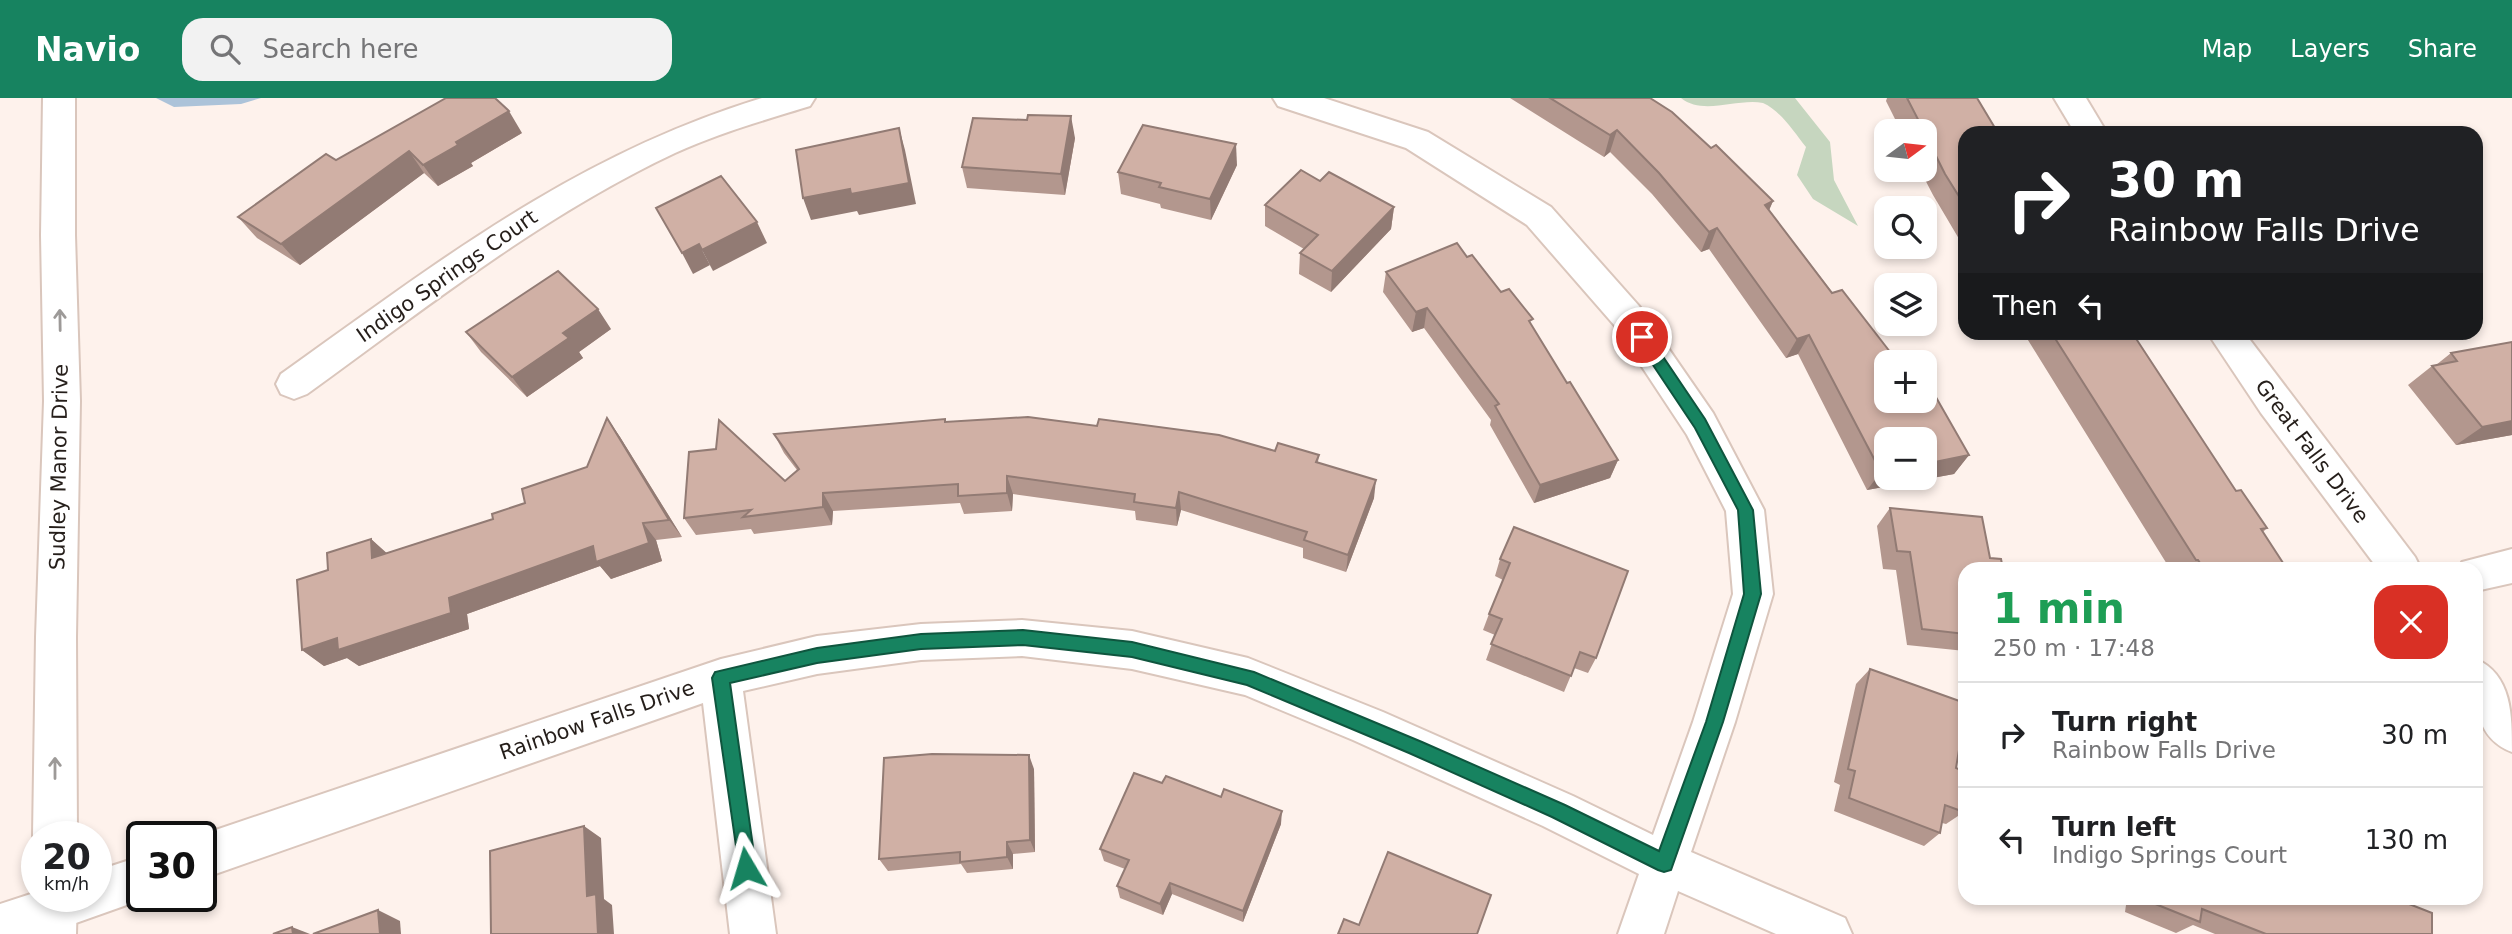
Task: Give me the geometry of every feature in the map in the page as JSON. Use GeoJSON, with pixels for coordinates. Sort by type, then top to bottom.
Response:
{"type":"FeatureCollection","features":[{"type":"Feature","properties":{"kind":"street","name":"Sudley Manor Drive"},"geometry":{"type":"LineString","coordinates":[[55,821],[56,637],[62,401],[59,98]]}},
{"type":"Feature","properties":{"kind":"street","name":"Indigo Springs Court"},"geometry":{"type":"LineString","coordinates":[[294,384],[475,251],[552,204],[665,144],[799,98]]}},
{"type":"Feature","properties":{"kind":"street"},"geometry":{"type":"LineString","coordinates":[[1289,98],[1417,140],[1539,216],[1628,316],[1700,424],[1745,510],[1753,594],[1714,722],[1641,934]]}},
{"type":"Feature","properties":{"kind":"street"},"geometry":{"type":"LineString","coordinates":[[2070,98],[2087,126]]}},
{"type":"Feature","properties":{"kind":"street","name":"Great Falls Drive"},"geometry":{"type":"LineString","coordinates":[[2230,340],[2396,562]]}},
{"type":"Feature","properties":{"kind":"street"},"geometry":{"type":"LineString","coordinates":[[2483,573],[2512,566]]}},
{"type":"Feature","properties":{"kind":"street","name":"Rainbow Falls Drive"},"geometry":{"type":"LineString","coordinates":[[217,851],[721,678],[817,655],[921,642],[1023,638],[1132,650],[1248,677],[1444,760],[1558,811],[1664,863],[1829,934]]}},
{"type":"Feature","properties":{"kind":"street"},"geometry":{"type":"LineString","coordinates":[[721,678],[750,892],[753,934]]}},
{"type":"Feature","properties":{"kind":"street"},"geometry":{"type":"LineString","coordinates":[[2483,688],[2512,732]]}},
{"type":"Feature","properties":{"kind":"street"},"geometry":{"type":"LineString","coordinates":[[0,927],[52,912]]}},
{"type":"Feature","properties":{"kind":"green space"},"geometry":{"type":"Polygon","coordinates":[[[1681,98],[1795,98],[1830,142],[1834,180],[1858,226],[1813,199],[1797,175],[1806,147],[1776,111],[1763,103],[1699,106],[1681,98]]]}},
{"type":"Feature","properties":{"kind":"water"},"geometry":{"type":"Polygon","coordinates":[[[156,98],[261,98],[241,104],[174,107],[156,98]]]}},
{"type":"Feature","properties":{"kind":"building"},"geometry":{"type":"Polygon","coordinates":[[[446,98],[495,98],[509,111],[423,165],[409,151],[281,244],[238,217],[326,154],[336,160],[446,98]]]}},
{"type":"Feature","properties":{"kind":"building"},"geometry":{"type":"Polygon","coordinates":[[[1550,98],[1650,98],[1672,112],[1711,148],[1716,145],[1773,201],[1765,205],[1832,293],[1842,290],[1874,331],[1874,336],[1878,336],[1889,350],[1874,350],[1874,413],[1937,413],[1937,399],[1969,455],[1937,462],[1937,427],[1874,427],[1874,459],[1809,335],[1797,339],[1717,228],[1709,232],[1659,173],[1617,130],[1610,135],[1550,98]]]}},
{"type":"Feature","properties":{"kind":"building"},"geometry":{"type":"Polygon","coordinates":[[[1907,98],[1977,98],[1994,126],[1958,126],[1958,195],[1937,158],[1937,119],[1918,119],[1907,98]]]}},
{"type":"Feature","properties":{"kind":"building"},"geometry":{"type":"Polygon","coordinates":[[[1028,115],[1071,116],[1061,174],[962,167],[973,118],[1027,120],[1028,115]]]}},
{"type":"Feature","properties":{"kind":"building"},"geometry":{"type":"Polygon","coordinates":[[[1143,125],[1236,144],[1210,199],[1159,187],[1161,183],[1118,172],[1143,125]]]}},
{"type":"Feature","properties":{"kind":"building"},"geometry":{"type":"Polygon","coordinates":[[[899,128],[909,183],[851,194],[850,189],[803,198],[796,150],[899,128]]]}},
{"type":"Feature","properties":{"kind":"building"},"geometry":{"type":"Polygon","coordinates":[[[1301,170],[1320,181],[1329,172],[1394,207],[1332,271],[1300,253],[1318,235],[1265,205],[1301,170]]]}},
{"type":"Feature","properties":{"kind":"building"},"geometry":{"type":"Polygon","coordinates":[[[721,176],[757,222],[702,250],[699,244],[682,253],[656,208],[721,176]]]}},
{"type":"Feature","properties":{"kind":"building"},"geometry":{"type":"Polygon","coordinates":[[[1457,243],[1467,257],[1472,255],[1501,292],[1509,289],[1533,319],[1529,321],[1618,460],[1540,485],[1495,406],[1499,404],[1427,308],[1416,312],[1386,272],[1457,243]]]}},
{"type":"Feature","properties":{"kind":"building"},"geometry":{"type":"Polygon","coordinates":[[[558,271],[598,309],[563,333],[569,338],[512,377],[466,332],[558,271]]]}},
{"type":"Feature","properties":{"kind":"building"},"geometry":{"type":"Polygon","coordinates":[[[2056,340],[2137,340],[2236,491],[2241,490],[2267,528],[2261,529],[2282,562],[2196,560],[2056,340]]]}},
{"type":"Feature","properties":{"kind":"building"},"geometry":{"type":"Polygon","coordinates":[[[2512,342],[2512,421],[2482,427],[2432,366],[2457,361],[2451,353],[2512,342]]]}},
{"type":"Feature","properties":{"kind":"building"},"geometry":{"type":"Polygon","coordinates":[[[1028,417],[1097,426],[1099,419],[1219,435],[1275,451],[1278,443],[1319,455],[1316,462],[1376,480],[1348,555],[1304,540],[1307,532],[1179,492],[1176,508],[1134,502],[1135,494],[1007,476],[1007,493],[958,496],[958,484],[823,493],[823,507],[743,517],[751,510],[684,518],[689,452],[716,449],[719,420],[785,481],[799,469],[774,434],[945,419],[945,422],[1028,417]]]}},
{"type":"Feature","properties":{"kind":"building"},"geometry":{"type":"Polygon","coordinates":[[[607,418],[669,520],[643,523],[649,543],[596,562],[593,546],[449,598],[451,613],[338,650],[337,638],[302,650],[297,580],[328,570],[327,553],[371,539],[372,558],[493,519],[492,514],[525,503],[522,489],[587,467],[607,418]]]}},
{"type":"Feature","properties":{"kind":"building"},"geometry":{"type":"Polygon","coordinates":[[[1890,508],[1982,517],[1990,558],[2001,559],[2002,562],[1958,562],[1958,633],[1922,629],[1910,552],[1897,551],[1890,508]]]}},
{"type":"Feature","properties":{"kind":"building"},"geometry":{"type":"Polygon","coordinates":[[[1514,527],[1628,571],[1596,658],[1580,652],[1571,676],[1491,644],[1502,619],[1489,614],[1510,563],[1500,559],[1514,527]]]}},
{"type":"Feature","properties":{"kind":"building"},"geometry":{"type":"Polygon","coordinates":[[[1870,669],[1958,700],[1958,810],[1945,805],[1940,833],[1849,798],[1855,771],[1848,769],[1870,669]]]}},
{"type":"Feature","properties":{"kind":"building"},"geometry":{"type":"Polygon","coordinates":[[[932,754],[1029,755],[1030,840],[1007,842],[1007,857],[960,862],[960,852],[879,859],[884,758],[932,754]]]}},
{"type":"Feature","properties":{"kind":"building"},"geometry":{"type":"Polygon","coordinates":[[[1134,773],[1162,783],[1166,776],[1221,797],[1224,789],[1282,811],[1243,911],[1170,883],[1160,904],[1117,886],[1129,860],[1100,849],[1134,773]]]}},
{"type":"Feature","properties":{"kind":"building"},"geometry":{"type":"Polygon","coordinates":[[[584,826],[587,896],[596,894],[598,934],[491,934],[490,851],[584,826]]]}},
{"type":"Feature","properties":{"kind":"building"},"geometry":{"type":"Polygon","coordinates":[[[1388,852],[1491,895],[1477,934],[1338,934],[1344,919],[1359,925],[1388,852]]]}},
{"type":"Feature","properties":{"kind":"building"},"geometry":{"type":"Polygon","coordinates":[[[2158,905],[2412,905],[2432,913],[2432,934],[2266,934],[2202,909],[2200,922],[2158,905]]]}},
{"type":"Feature","properties":{"kind":"building"},"geometry":{"type":"Polygon","coordinates":[[[378,910],[380,934],[313,934],[378,910]]]}},
{"type":"Feature","properties":{"kind":"building"},"geometry":{"type":"Polygon","coordinates":[[[292,927],[293,934],[273,934],[292,927]]]}},
{"type":"Feature","properties":{"kind":"route"},"geometry":{"type":"LineString","coordinates":[[746,868],[721,678],[817,655],[921,642],[1023,638],[1132,650],[1248,677],[1416,747],[1558,811],[1664,863],[1714,722],[1753,594],[1745,510],[1700,424],[1642,337]]}}]}
